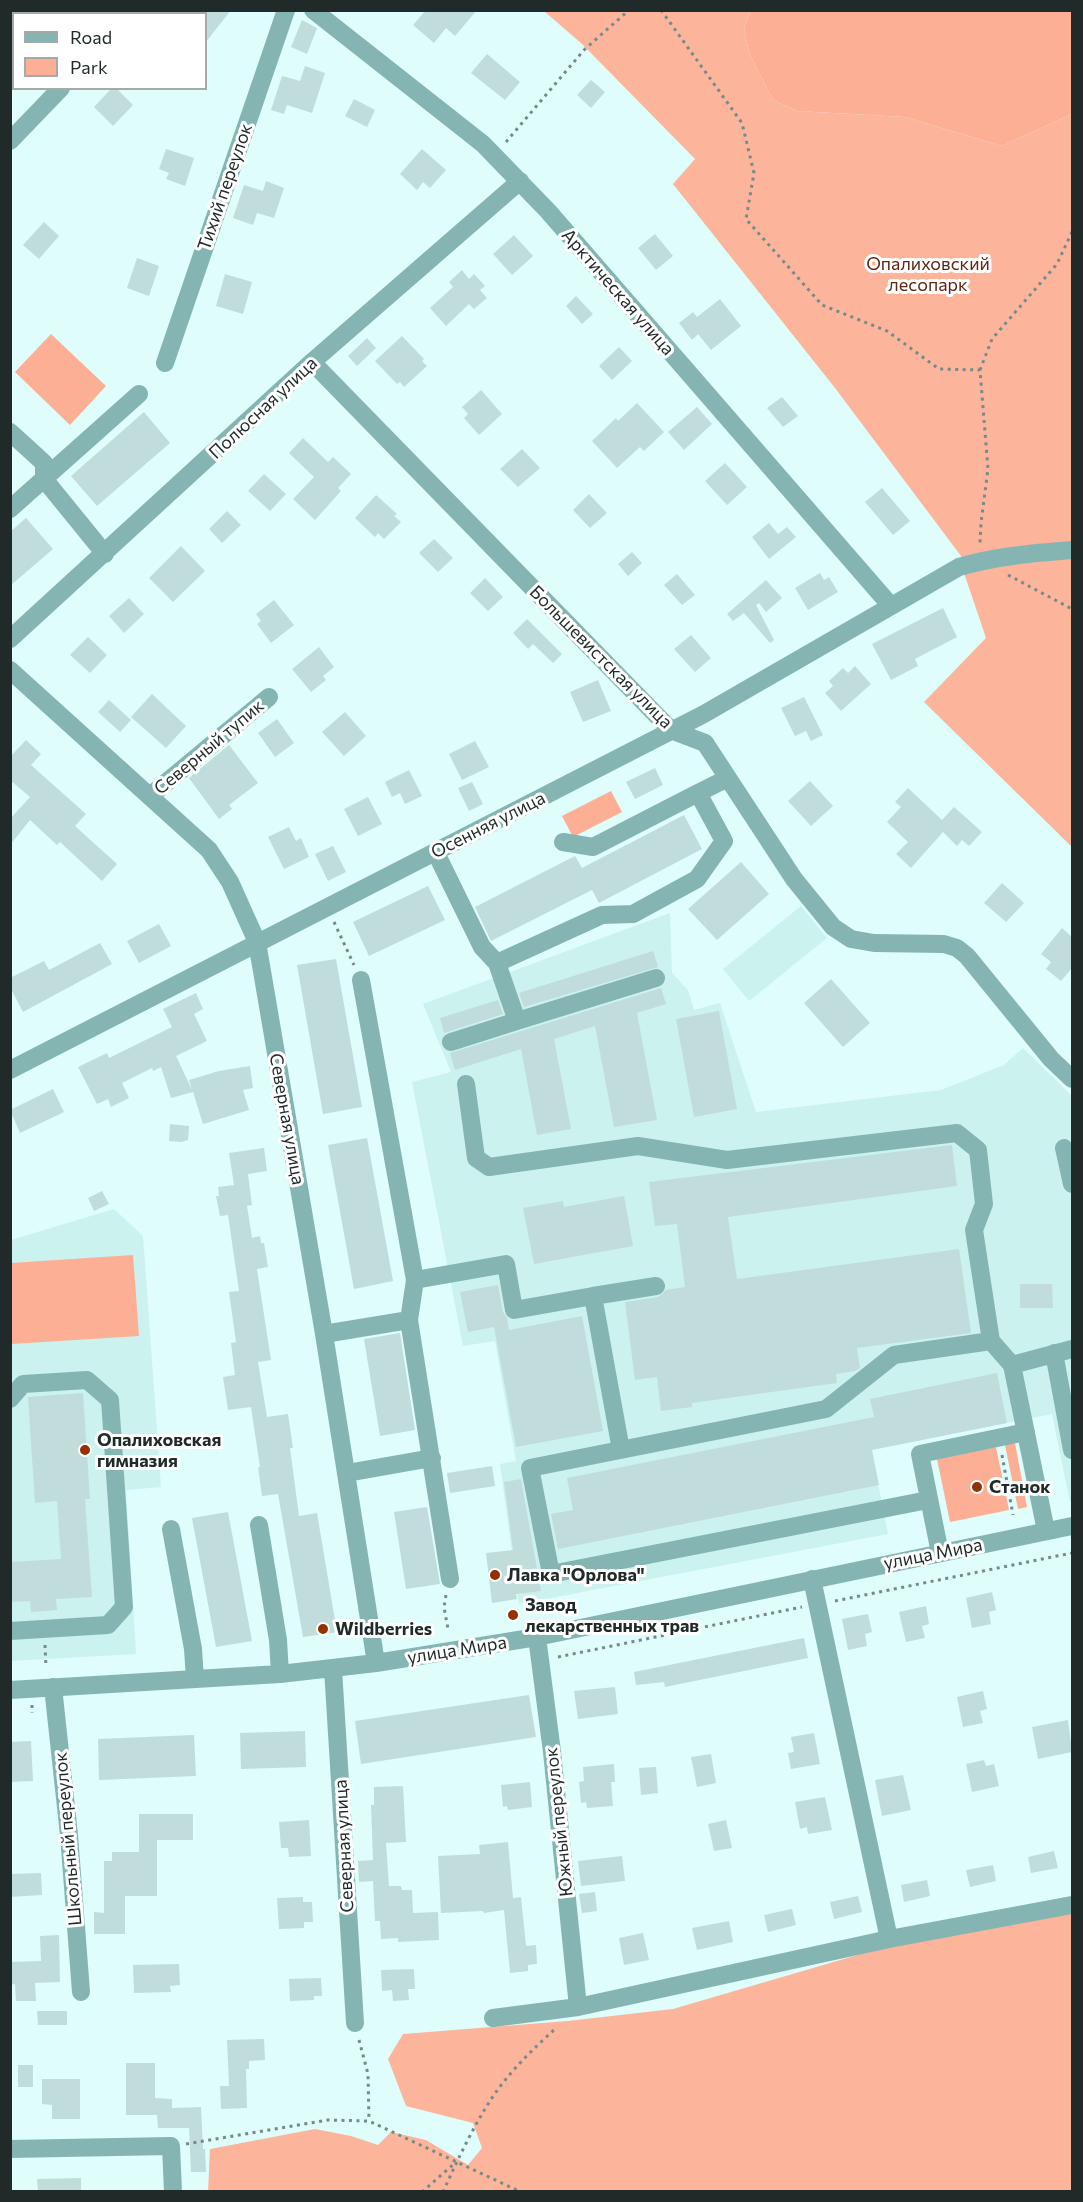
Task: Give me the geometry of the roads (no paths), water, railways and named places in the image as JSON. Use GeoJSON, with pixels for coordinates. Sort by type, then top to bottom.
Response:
{"type":"FeatureCollection","features":[{"type":"Feature","properties":{"kind":"street","name":"Тихий переулок"},"geometry":{"type":"LineString","coordinates":[[165,363],[286,10]]}},
{"type":"Feature","properties":{"kind":"street","name":"Арктическая улица"},"geometry":{"type":"LineString","coordinates":[[313,10],[443,111],[495,155],[891,606]]}},
{"type":"Feature","properties":{"kind":"street"},"geometry":{"type":"LineString","coordinates":[[10,141],[59,90]]}},
{"type":"Feature","properties":{"kind":"street","name":"Полюсная улица"},"geometry":{"type":"LineString","coordinates":[[10,639],[312,362],[520,181]]}},
{"type":"Feature","properties":{"kind":"street","name":"Большевистская улица"},"geometry":{"type":"LineString","coordinates":[[312,362],[671,730],[705,743],[794,879],[833,927],[851,939],[874,943],[944,944],[957,948],[967,956],[1051,1059],[1072,1079]]}},
{"type":"Feature","properties":{"kind":"street"},"geometry":{"type":"LineString","coordinates":[[10,509],[139,394]]}},
{"type":"Feature","properties":{"kind":"street"},"geometry":{"type":"LineString","coordinates":[[10,432],[44,463],[44,479],[105,554]]}},
{"type":"Feature","properties":{"kind":"street","name":"Осенняя улица"},"geometry":{"type":"LineString","coordinates":[[10,1071],[256,942],[436,853],[671,730],[959,567],[1029,553],[1072,550]]}},
{"type":"Feature","properties":{"kind":"street","name":"Северная улица"},"geometry":{"type":"LineString","coordinates":[[10,670],[209,850],[230,882],[256,942],[324,1334],[376,1662]]}},
{"type":"Feature","properties":{"kind":"street","name":"Северный тупик"},"geometry":{"type":"LineString","coordinates":[[150,796],[269,697]]}},
{"type":"Feature","properties":{"kind":"street"},"geometry":{"type":"LineString","coordinates":[[563,842],[593,847],[728,778]]}},
{"type":"Feature","properties":{"kind":"street"},"geometry":{"type":"LineString","coordinates":[[497,963],[602,915],[633,914],[697,879],[724,841],[698,793]]}},
{"type":"Feature","properties":{"kind":"street"},"geometry":{"type":"LineString","coordinates":[[436,853],[482,947],[497,963],[517,1021]]}},
{"type":"Feature","properties":{"kind":"street"},"geometry":{"type":"LineString","coordinates":[[452,1042],[656,978]]}},
{"type":"Feature","properties":{"kind":"street"},"geometry":{"type":"LineString","coordinates":[[361,980],[415,1280],[409,1320],[450,1579]]}},
{"type":"Feature","properties":{"kind":"street"},"geometry":{"type":"LineString","coordinates":[[466,1084],[476,1158],[489,1167],[638,1146],[727,1160],[957,1133],[978,1150],[984,1204],[974,1230],[991,1341],[1012,1365],[1046,1531]]}},
{"type":"Feature","properties":{"kind":"street"},"geometry":{"type":"LineString","coordinates":[[1064,1148],[1072,1184]]}},
{"type":"Feature","properties":{"kind":"street"},"geometry":{"type":"LineString","coordinates":[[415,1280],[506,1264],[514,1310],[656,1286]]}},
{"type":"Feature","properties":{"kind":"street"},"geometry":{"type":"LineString","coordinates":[[593,1296],[621,1450]]}},
{"type":"Feature","properties":{"kind":"street"},"geometry":{"type":"LineString","coordinates":[[324,1334],[409,1320]]}},
{"type":"Feature","properties":{"kind":"street"},"geometry":{"type":"LineString","coordinates":[[928,1500],[551,1574],[530,1468],[826,1409],[894,1355],[991,1341]]}},
{"type":"Feature","properties":{"kind":"street"},"geometry":{"type":"LineString","coordinates":[[1012,1365],[1072,1350]]}},
{"type":"Feature","properties":{"kind":"street"},"geometry":{"type":"LineString","coordinates":[[1054,1353],[1072,1450]]}},
{"type":"Feature","properties":{"kind":"street"},"geometry":{"type":"LineString","coordinates":[[10,1399],[23,1384],[87,1380],[110,1400],[123,1607],[108,1625],[10,1631]]}},
{"type":"Feature","properties":{"kind":"street"},"geometry":{"type":"LineString","coordinates":[[940,1553],[920,1454],[1026,1432]]}},
{"type":"Feature","properties":{"kind":"street"},"geometry":{"type":"LineString","coordinates":[[347,1473],[432,1458]]}},
{"type":"Feature","properties":{"kind":"street"},"geometry":{"type":"LineString","coordinates":[[259,1525],[278,1640],[280,1674]]}},
{"type":"Feature","properties":{"kind":"street","name":"улица Мира"},"geometry":{"type":"LineString","coordinates":[[10,1690],[333,1669],[537,1637],[1072,1526]]}},
{"type":"Feature","properties":{"kind":"street"},"geometry":{"type":"LineString","coordinates":[[171,1529],[193,1649],[195,1678]]}},
{"type":"Feature","properties":{"kind":"street"},"geometry":{"type":"LineString","coordinates":[[812,1579],[889,1940]]}},
{"type":"Feature","properties":{"kind":"street","name":"Южный переулок"},"geometry":{"type":"LineString","coordinates":[[537,1637],[552,1752],[578,2007]]}},
{"type":"Feature","properties":{"kind":"street","name":"Северная улица"},"geometry":{"type":"LineString","coordinates":[[333,1669],[355,2022]]}},
{"type":"Feature","properties":{"kind":"street","name":"Школьный переулок"},"geometry":{"type":"LineString","coordinates":[[53,1687],[69,1835],[81,1992]]}},
{"type":"Feature","properties":{"kind":"street"},"geometry":{"type":"LineString","coordinates":[[493,2018],[578,2007],[889,1940],[1072,1905]]}},
{"type":"Feature","properties":{"kind":"street"},"geometry":{"type":"LineString","coordinates":[[10,2149],[171,2146],[173,2192]]}},
{"type":"Feature","properties":{"kind":"place","name":"Опалиховская гимназия"},"geometry":{"type":"Point","coordinates":[85,1450]}},
{"type":"Feature","properties":{"kind":"place","name":"Станок"},"geometry":{"type":"Point","coordinates":[977,1487]}},
{"type":"Feature","properties":{"kind":"place","name":"Лавка \"Орлова\""},"geometry":{"type":"Point","coordinates":[495,1575]}},
{"type":"Feature","properties":{"kind":"place","name":"Завод лекарственных трав"},"geometry":{"type":"Point","coordinates":[513,1615]}},
{"type":"Feature","properties":{"kind":"place","name":"Wildberries"},"geometry":{"type":"Point","coordinates":[323,1629]}},
{"type":"Feature","properties":{"kind":"park label","name":"Опалиховский лесопарк"},"geometry":{"type":"Point","coordinates":[928,274]}}]}
